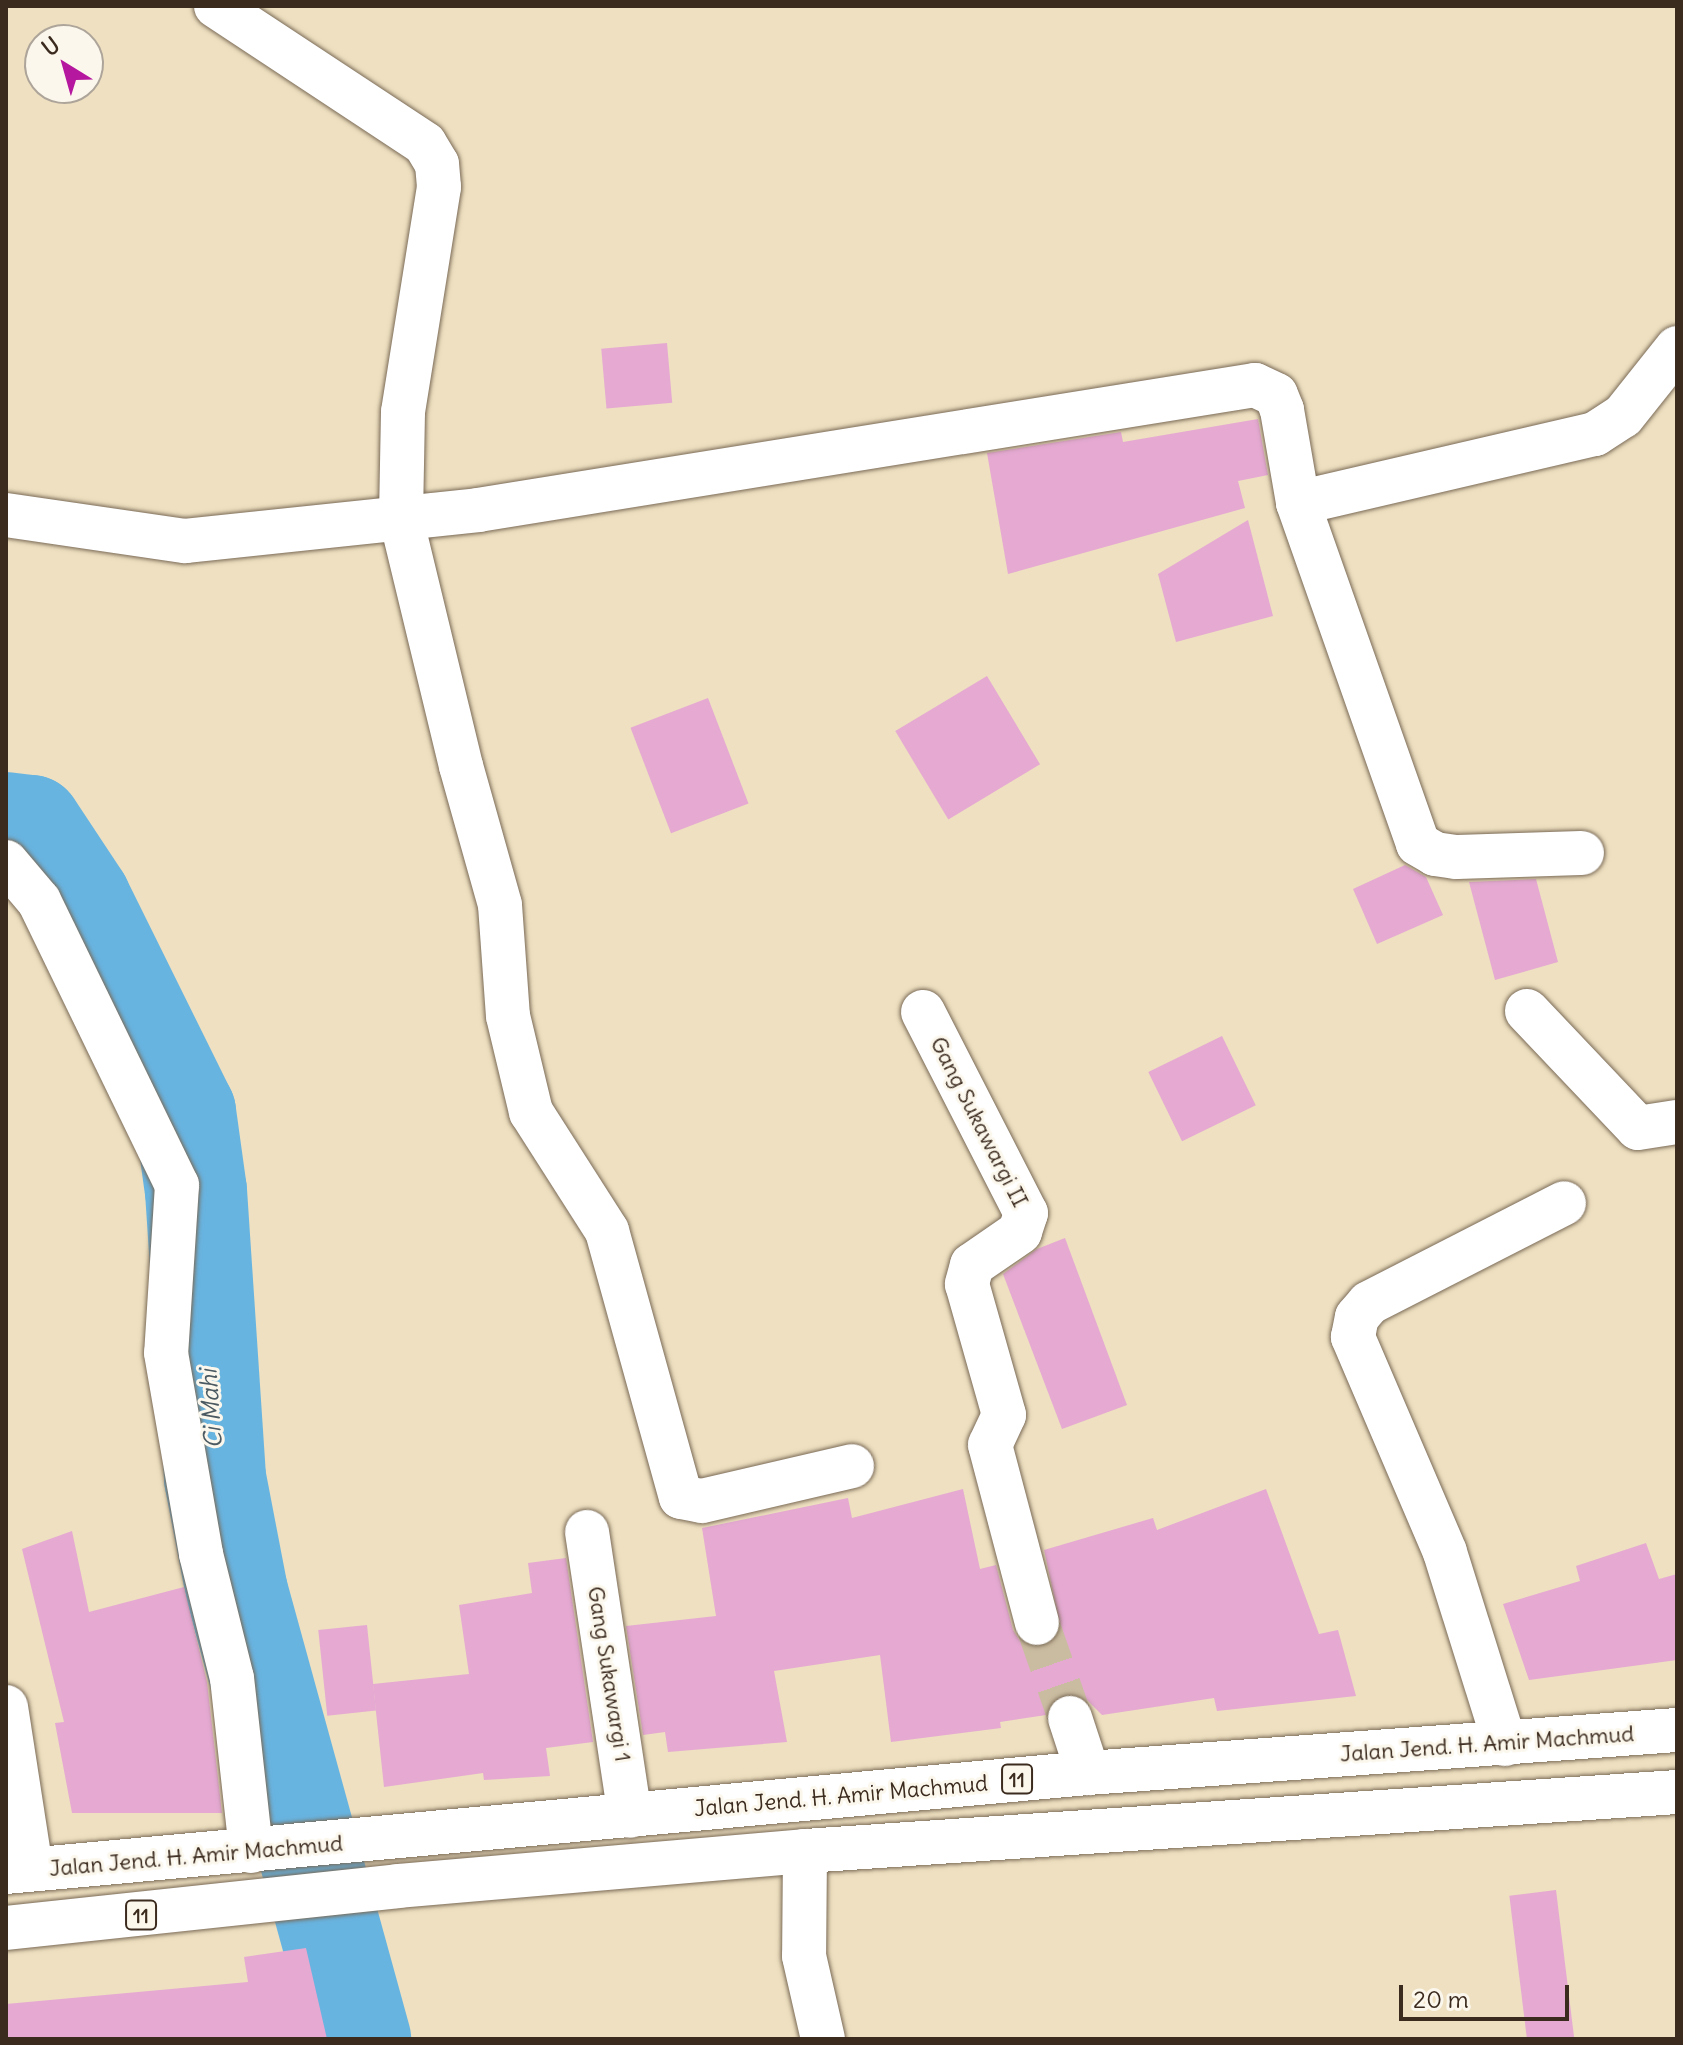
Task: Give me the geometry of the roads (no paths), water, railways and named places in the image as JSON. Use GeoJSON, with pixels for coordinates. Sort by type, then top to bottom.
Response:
{"type":"FeatureCollection","features":[{"type":"Feature","properties":{"kind":"main road"},"geometry":{"type":"LineString","coordinates":[[216,6],[425,144],[437,164],[439,187],[403,412],[401,518],[461,766],[500,905],[508,1016],[531,1112],[607,1231],[681,1497],[702,1501],[852,1466]]}},
{"type":"Feature","properties":{"kind":"main road"},"geometry":{"type":"LineString","coordinates":[[1298,503],[1595,434],[1623,416],[1677,348]]}},
{"type":"Feature","properties":{"kind":"main road"},"geometry":{"type":"LineString","coordinates":[[6,515],[185,541],[401,518],[1255,385],[1276,395],[1282,410],[1298,503],[1418,844],[1435,854],[1456,857],[1582,853]]}},
{"type":"Feature","properties":{"kind":"main road"},"geometry":{"type":"LineString","coordinates":[[6,862],[39,901],[177,1185],[166,1353],[201,1554],[232,1678],[258,1850]]}},
{"type":"Feature","properties":{"kind":"main road"},"geometry":{"type":"LineString","coordinates":[[1527,1011],[1638,1128],[1677,1122]]}},
{"type":"Feature","properties":{"kind":"main road","name":"Gang Sukawargi II"},"geometry":{"type":"LineString","coordinates":[[923,1012],[1026,1213],[1020,1232],[972,1265],[967,1284],[1004,1415],[990,1445],[1037,1623]]}},
{"type":"Feature","properties":{"kind":"main road"},"geometry":{"type":"LineString","coordinates":[[1505,1744],[1445,1552],[1353,1337],[1357,1317],[1369,1303],[1564,1203]]}},
{"type":"Feature","properties":{"kind":"main road","name":"Gang Sukawargi 1"},"geometry":{"type":"LineString","coordinates":[[587,1532],[630,1816]]}},
{"type":"Feature","properties":{"kind":"main road"},"geometry":{"type":"LineString","coordinates":[[6,1707],[19,1871]]}},
{"type":"Feature","properties":{"kind":"main road"},"geometry":{"type":"LineString","coordinates":[[1070,1718],[1088,1773]]}},
{"type":"Feature","properties":{"kind":"main road","name":"Jalan Jend. H. Amir Machmud"},"geometry":{"type":"LineString","coordinates":[[19,1871],[1088,1773],[1677,1730]]}},
{"type":"Feature","properties":{"kind":"main road","name":"11"},"geometry":{"type":"LineString","coordinates":[[6,1928],[398,1886],[805,1851],[1677,1792]]}},
{"type":"Feature","properties":{"kind":"main road"},"geometry":{"type":"LineString","coordinates":[[805,1851],[804,1956],[823,2039]]}},
{"type":"Feature","properties":{"kind":"waterway","name":"Ci Mahi"},"geometry":{"type":"LineString","coordinates":[[6,823],[31,826],[80,900],[185,1112],[196,1191],[215,1478],[237,1592],[360,2039]]}},
{"type":"Feature","properties":{"kind":"tunnel"},"geometry":{"type":"LineString","coordinates":[[1037,1623],[1070,1718]]}}]}
